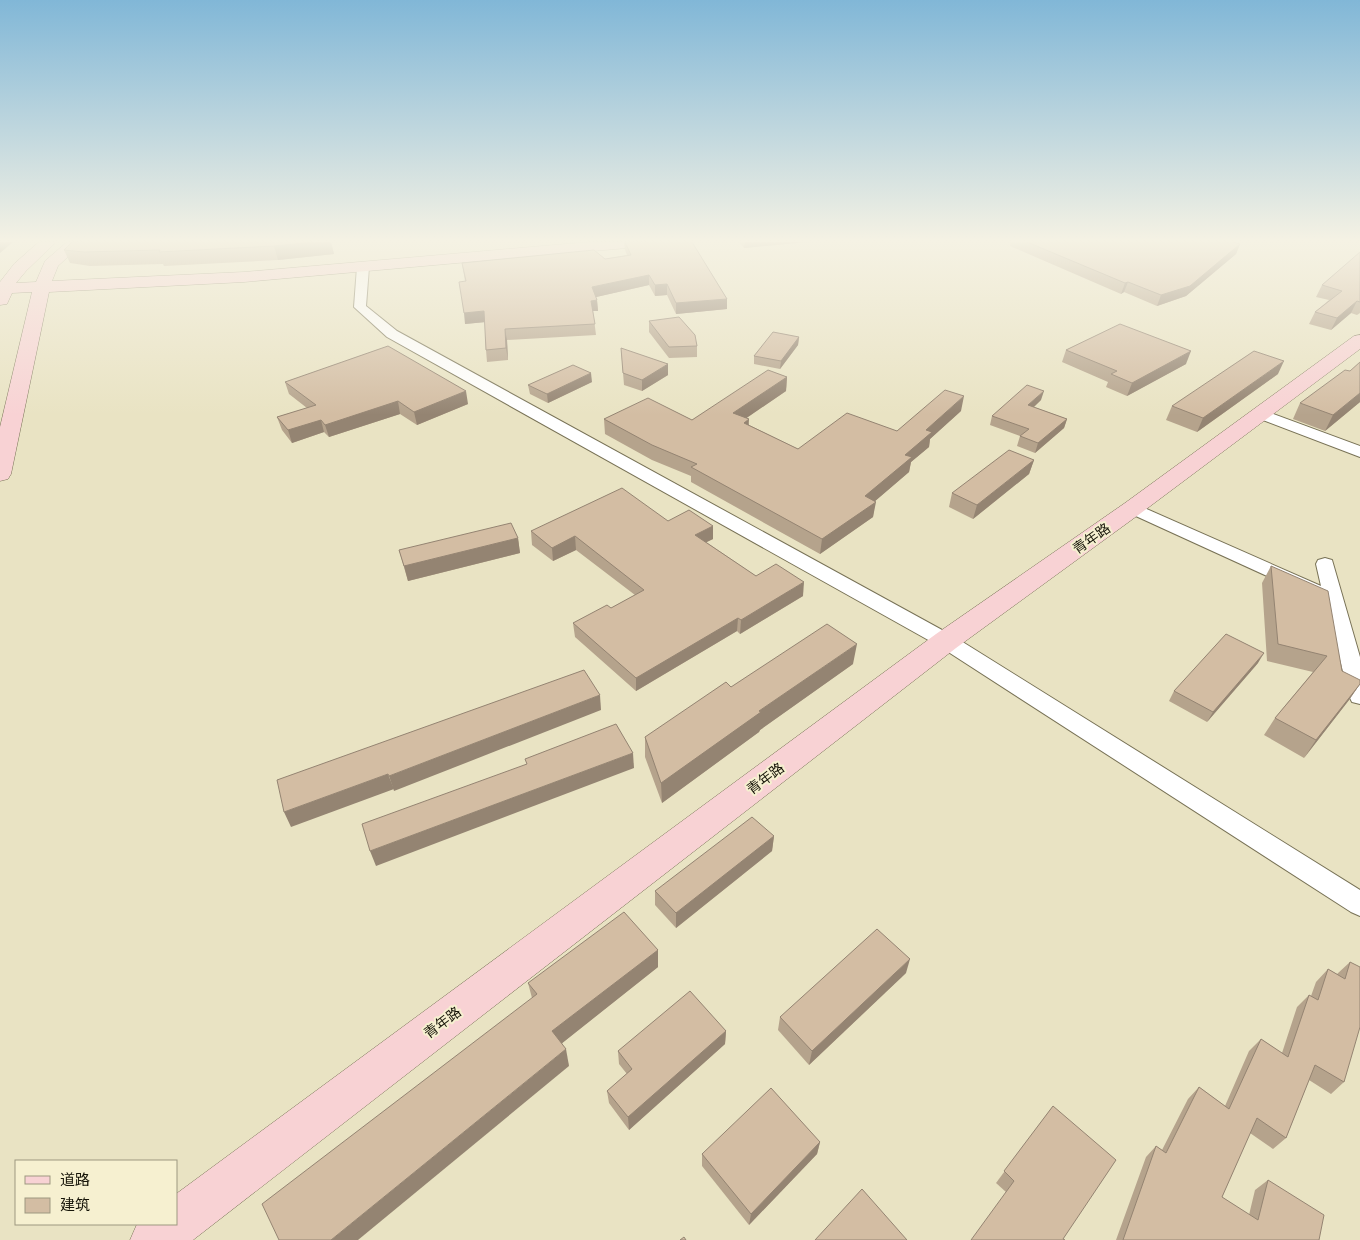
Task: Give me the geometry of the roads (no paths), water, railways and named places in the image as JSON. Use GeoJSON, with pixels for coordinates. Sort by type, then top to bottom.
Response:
{"type":"FeatureCollection","features":[{"type":"Feature","properties":{"kind":"main road"},"geometry":{"type":"LineString","coordinates":[[0,474],[40,300]]}},
{"type":"Feature","properties":{"kind":"main road","name":"青年路"},"geometry":{"type":"LineString","coordinates":[[178,1221],[946,641],[1133,508],[1360,340]]}},
{"type":"Feature","properties":{"kind":"main road","name":"青年路"},"geometry":{"type":"LineString","coordinates":[[154,1240],[173,1225]]}},
{"type":"Feature","properties":{"kind":"street"},"geometry":{"type":"LineString","coordinates":[[361,300],[360,307],[392,334],[946,641],[1360,904]]}},
{"type":"Feature","properties":{"kind":"street"},"geometry":{"type":"LineString","coordinates":[[1260,414],[1360,452]]}},
{"type":"Feature","properties":{"kind":"street"},"geometry":{"type":"LineString","coordinates":[[1133,508],[1335,600]]}},
{"type":"Feature","properties":{"kind":"street"},"geometry":{"type":"LineString","coordinates":[[1325,564],[1360,696]]}}]}
